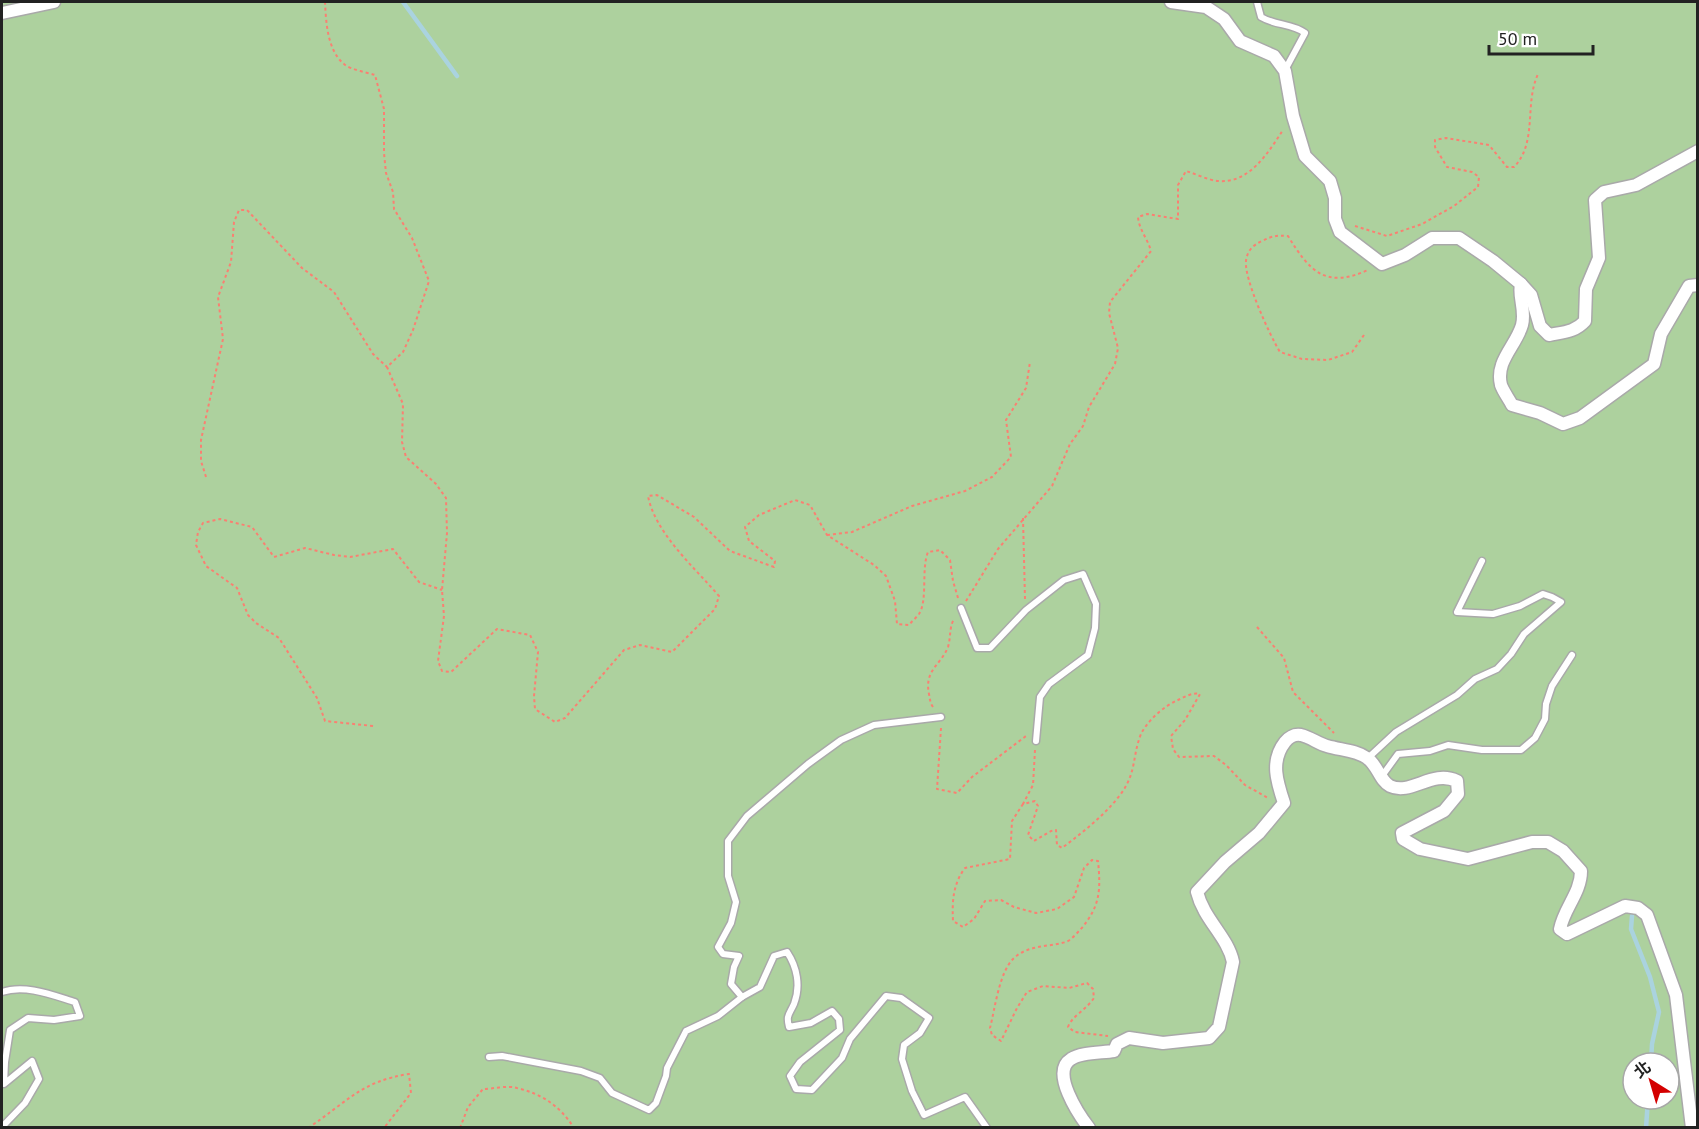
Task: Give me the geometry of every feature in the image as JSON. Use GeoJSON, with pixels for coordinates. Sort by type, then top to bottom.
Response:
{"type":"FeatureCollection","features":[{"type":"Feature","properties":{"kind":"street"},"geometry":{"type":"LineString","coordinates":[[2,13],[54,2]]}},
{"type":"Feature","properties":{"kind":"street"},"geometry":{"type":"LineString","coordinates":[[1171,2],[1206,7],[1224,19],[1240,41],[1274,56],[1285,71],[1293,116],[1305,156],[1330,181],[1335,198],[1335,219],[1340,232],[1382,264],[1405,255],[1432,238],[1459,238],[1521,284],[1531,295],[1540,326],[1549,335],[1574,331],[1586,321],[1586,289],[1599,258],[1595,200],[1604,192],[1636,185],[1698,152]]}},
{"type":"Feature","properties":{"kind":"street"},"geometry":{"type":"LineString","coordinates":[[1521,284],[1519,291],[1523,306],[1523,323],[1501,364],[1502,384],[1512,405],[1540,413],[1563,424],[1580,418],[1654,364],[1661,334],[1689,286],[1698,285]]}},
{"type":"Feature","properties":{"kind":"street"},"geometry":{"type":"LineString","coordinates":[[1089,1128],[1066,1090],[1065,1065],[1070,1059],[1114,1051],[1117,1044],[1129,1038],[1163,1043],[1209,1038],[1219,1027],[1233,962],[1232,952],[1208,919],[1199,902],[1197,892],[1225,862],[1259,833],[1284,803],[1275,770],[1278,751],[1289,738],[1301,735],[1327,746],[1354,752],[1368,758],[1389,786],[1402,789],[1434,778],[1449,777],[1457,782],[1458,794],[1444,811],[1402,833],[1403,839],[1420,849],[1468,859],[1532,842],[1548,842],[1563,851],[1581,871],[1581,884],[1562,919],[1560,929],[1567,934],[1625,906],[1638,908],[1647,915],[1676,995],[1692,1128]]}},
{"type":"Feature","properties":{"kind":"lane"},"geometry":{"type":"LineString","coordinates":[[1257,2],[1261,17],[1272,23],[1298,27],[1305,33],[1285,71]]}},
{"type":"Feature","properties":{"kind":"lane"},"geometry":{"type":"LineString","coordinates":[[1368,758],[1396,732],[1457,695],[1475,679],[1497,669],[1511,654],[1524,634],[1560,602],[1543,594],[1520,606],[1493,614],[1457,612],[1482,561]]}},
{"type":"Feature","properties":{"kind":"lane"},"geometry":{"type":"LineString","coordinates":[[961,608],[976,648],[990,648],[1026,610],[1064,580],[1083,574],[1096,604],[1095,628],[1089,655],[1049,684],[1040,697],[1036,741]]}},
{"type":"Feature","properties":{"kind":"lane"},"geometry":{"type":"LineString","coordinates":[[1382,776],[1398,754],[1430,751],[1448,746],[1482,750],[1521,750],[1535,738],[1545,719],[1546,704],[1552,686],[1572,655]]}},
{"type":"Feature","properties":{"kind":"lane"},"geometry":{"type":"LineString","coordinates":[[742,997],[731,984],[734,966],[739,956],[723,954],[718,946],[731,923],[736,902],[728,876],[728,841],[747,816],[807,764],[842,740],[874,725],[941,717]]}},
{"type":"Feature","properties":{"kind":"lane"},"geometry":{"type":"LineString","coordinates":[[489,1057],[502,1056],[581,1071],[600,1078],[612,1093],[649,1110],[656,1103],[667,1068],[686,1031],[718,1016],[742,997],[760,987],[774,956],[787,951],[795,965],[797,980],[797,992],[787,1017],[789,1027],[811,1023],[832,1011],[839,1019],[840,1030],[800,1062],[790,1076],[796,1089],[812,1090],[842,1058],[850,1039],[886,996],[901,998],[929,1018],[920,1033],[904,1045],[902,1059],[912,1091],[924,1115],[965,1097],[987,1128]]}},
{"type":"Feature","properties":{"kind":"lane"},"geometry":{"type":"LineString","coordinates":[[2,992],[13,988],[29,990],[75,1002],[80,1016],[54,1020],[28,1018],[10,1030],[4,1084],[32,1061],[39,1079],[25,1103],[2,1127]]}},
{"type":"Feature","properties":{"kind":"path"},"geometry":{"type":"LineString","coordinates":[[325,2],[327,28],[334,50],[344,64],[375,75],[384,109],[384,153],[386,173],[393,192],[394,209],[412,238],[429,281],[413,330],[403,352],[387,367]]}},
{"type":"Feature","properties":{"kind":"path"},"geometry":{"type":"LineString","coordinates":[[1356,226],[1387,236],[1422,224],[1454,206],[1478,187],[1479,177],[1472,172],[1447,167],[1435,147],[1435,140],[1446,138],[1489,146],[1507,167],[1514,167],[1521,160],[1528,141],[1531,99],[1538,74]]}},
{"type":"Feature","properties":{"kind":"path"},"geometry":{"type":"LineString","coordinates":[[1029,729],[1027,735],[972,777],[957,793],[937,789],[941,717],[930,703],[927,688],[929,675],[948,647],[950,626],[998,549],[1052,486],[1070,444],[1083,426],[1089,407],[1115,364],[1118,348],[1109,313],[1110,302],[1151,251],[1139,226],[1138,217],[1147,214],[1178,219],[1178,184],[1186,171],[1218,181],[1240,179],[1261,159],[1293,116]]}},
{"type":"Feature","properties":{"kind":"path"},"geometry":{"type":"LineString","coordinates":[[206,477],[201,461],[201,440],[223,339],[218,297],[231,262],[234,222],[239,210],[248,210],[302,268],[334,292],[373,354],[387,367],[403,404],[402,442],[406,457],[436,484],[446,498],[447,533],[442,590],[444,616],[438,661],[442,671],[451,672],[497,629],[530,635],[538,652],[535,709],[555,722],[565,718],[624,650],[640,645],[672,652],[715,609],[720,596],[682,555],[651,510],[648,496],[657,495],[694,517],[730,552],[774,567],[775,561],[749,541],[745,527],[759,515],[795,500],[810,506],[827,535],[874,565],[886,576],[895,601],[897,624],[909,625],[920,613],[924,561],[928,552],[940,550],[950,560],[961,608]]}},
{"type":"Feature","properties":{"kind":"path"},"geometry":{"type":"LineString","coordinates":[[1364,335],[1352,352],[1328,360],[1302,359],[1280,352],[1259,309],[1246,261],[1249,250],[1254,244],[1275,234],[1288,236],[1311,268],[1333,279],[1351,278],[1382,264]]}},
{"type":"Feature","properties":{"kind":"path"},"geometry":{"type":"LineString","coordinates":[[827,535],[852,532],[912,506],[965,491],[992,477],[1011,457],[1006,420],[1026,388],[1030,362]]}},
{"type":"Feature","properties":{"kind":"path"},"geometry":{"type":"LineString","coordinates":[[1023,518],[1026,610]]}},
{"type":"Feature","properties":{"kind":"path"},"geometry":{"type":"LineString","coordinates":[[373,726],[325,721],[317,698],[279,638],[248,615],[237,588],[206,566],[196,545],[198,532],[203,523],[220,519],[252,526],[274,557],[305,548],[350,557],[393,549],[419,582],[442,590]]}},
{"type":"Feature","properties":{"kind":"path"},"geometry":{"type":"LineString","coordinates":[[1257,627],[1284,658],[1293,692],[1337,736]]}},
{"type":"Feature","properties":{"kind":"path"},"geometry":{"type":"LineString","coordinates":[[1023,804],[1035,801],[1038,806],[1028,836],[1034,841],[1056,830],[1057,845],[1062,848],[1092,825],[1119,796],[1131,778],[1142,734],[1155,716],[1171,703],[1194,693],[1200,694],[1185,720],[1171,736],[1173,748],[1179,757],[1214,756],[1245,785],[1268,798],[1284,803]]}},
{"type":"Feature","properties":{"kind":"path"},"geometry":{"type":"LineString","coordinates":[[1036,741],[1033,785],[1012,821],[1010,859],[965,868],[959,876],[952,898],[953,921],[963,927],[974,919],[986,901],[1001,900],[1014,907],[1036,913],[1057,909],[1074,897],[1084,868],[1092,860],[1098,861],[1100,879],[1096,907],[1081,929],[1068,941],[1026,950],[1012,959],[1004,973],[990,1028],[992,1035],[1001,1041],[1017,1008],[1028,992],[1043,986],[1069,988],[1088,983],[1093,989],[1094,998],[1087,1008],[1070,1021],[1068,1027],[1076,1032],[1109,1036],[1117,1044]]}},
{"type":"Feature","properties":{"kind":"path"},"geometry":{"type":"LineString","coordinates":[[308,1128],[358,1091],[384,1078],[409,1074],[411,1094],[384,1128]]}},
{"type":"Feature","properties":{"kind":"path"},"geometry":{"type":"LineString","coordinates":[[460,1128],[468,1107],[483,1089],[515,1087],[555,1104],[565,1113],[574,1128]]}},
{"type":"Feature","properties":{"kind":"green space"},"geometry":{"type":"Polygon","coordinates":[[[2,2],[1697,2],[1697,1127],[2,1128],[2,2]]]}},
{"type":"Feature","properties":{"kind":"waterway"},"geometry":{"type":"LineString","coordinates":[[403,2],[457,76]]}},
{"type":"Feature","properties":{"kind":"waterway"},"geometry":{"type":"LineString","coordinates":[[1632,916],[1631,929],[1650,977],[1659,1012],[1652,1051]]}},
{"type":"Feature","properties":{"kind":"waterway"},"geometry":{"type":"LineString","coordinates":[[1646,1128],[1647,1111]]}}]}
